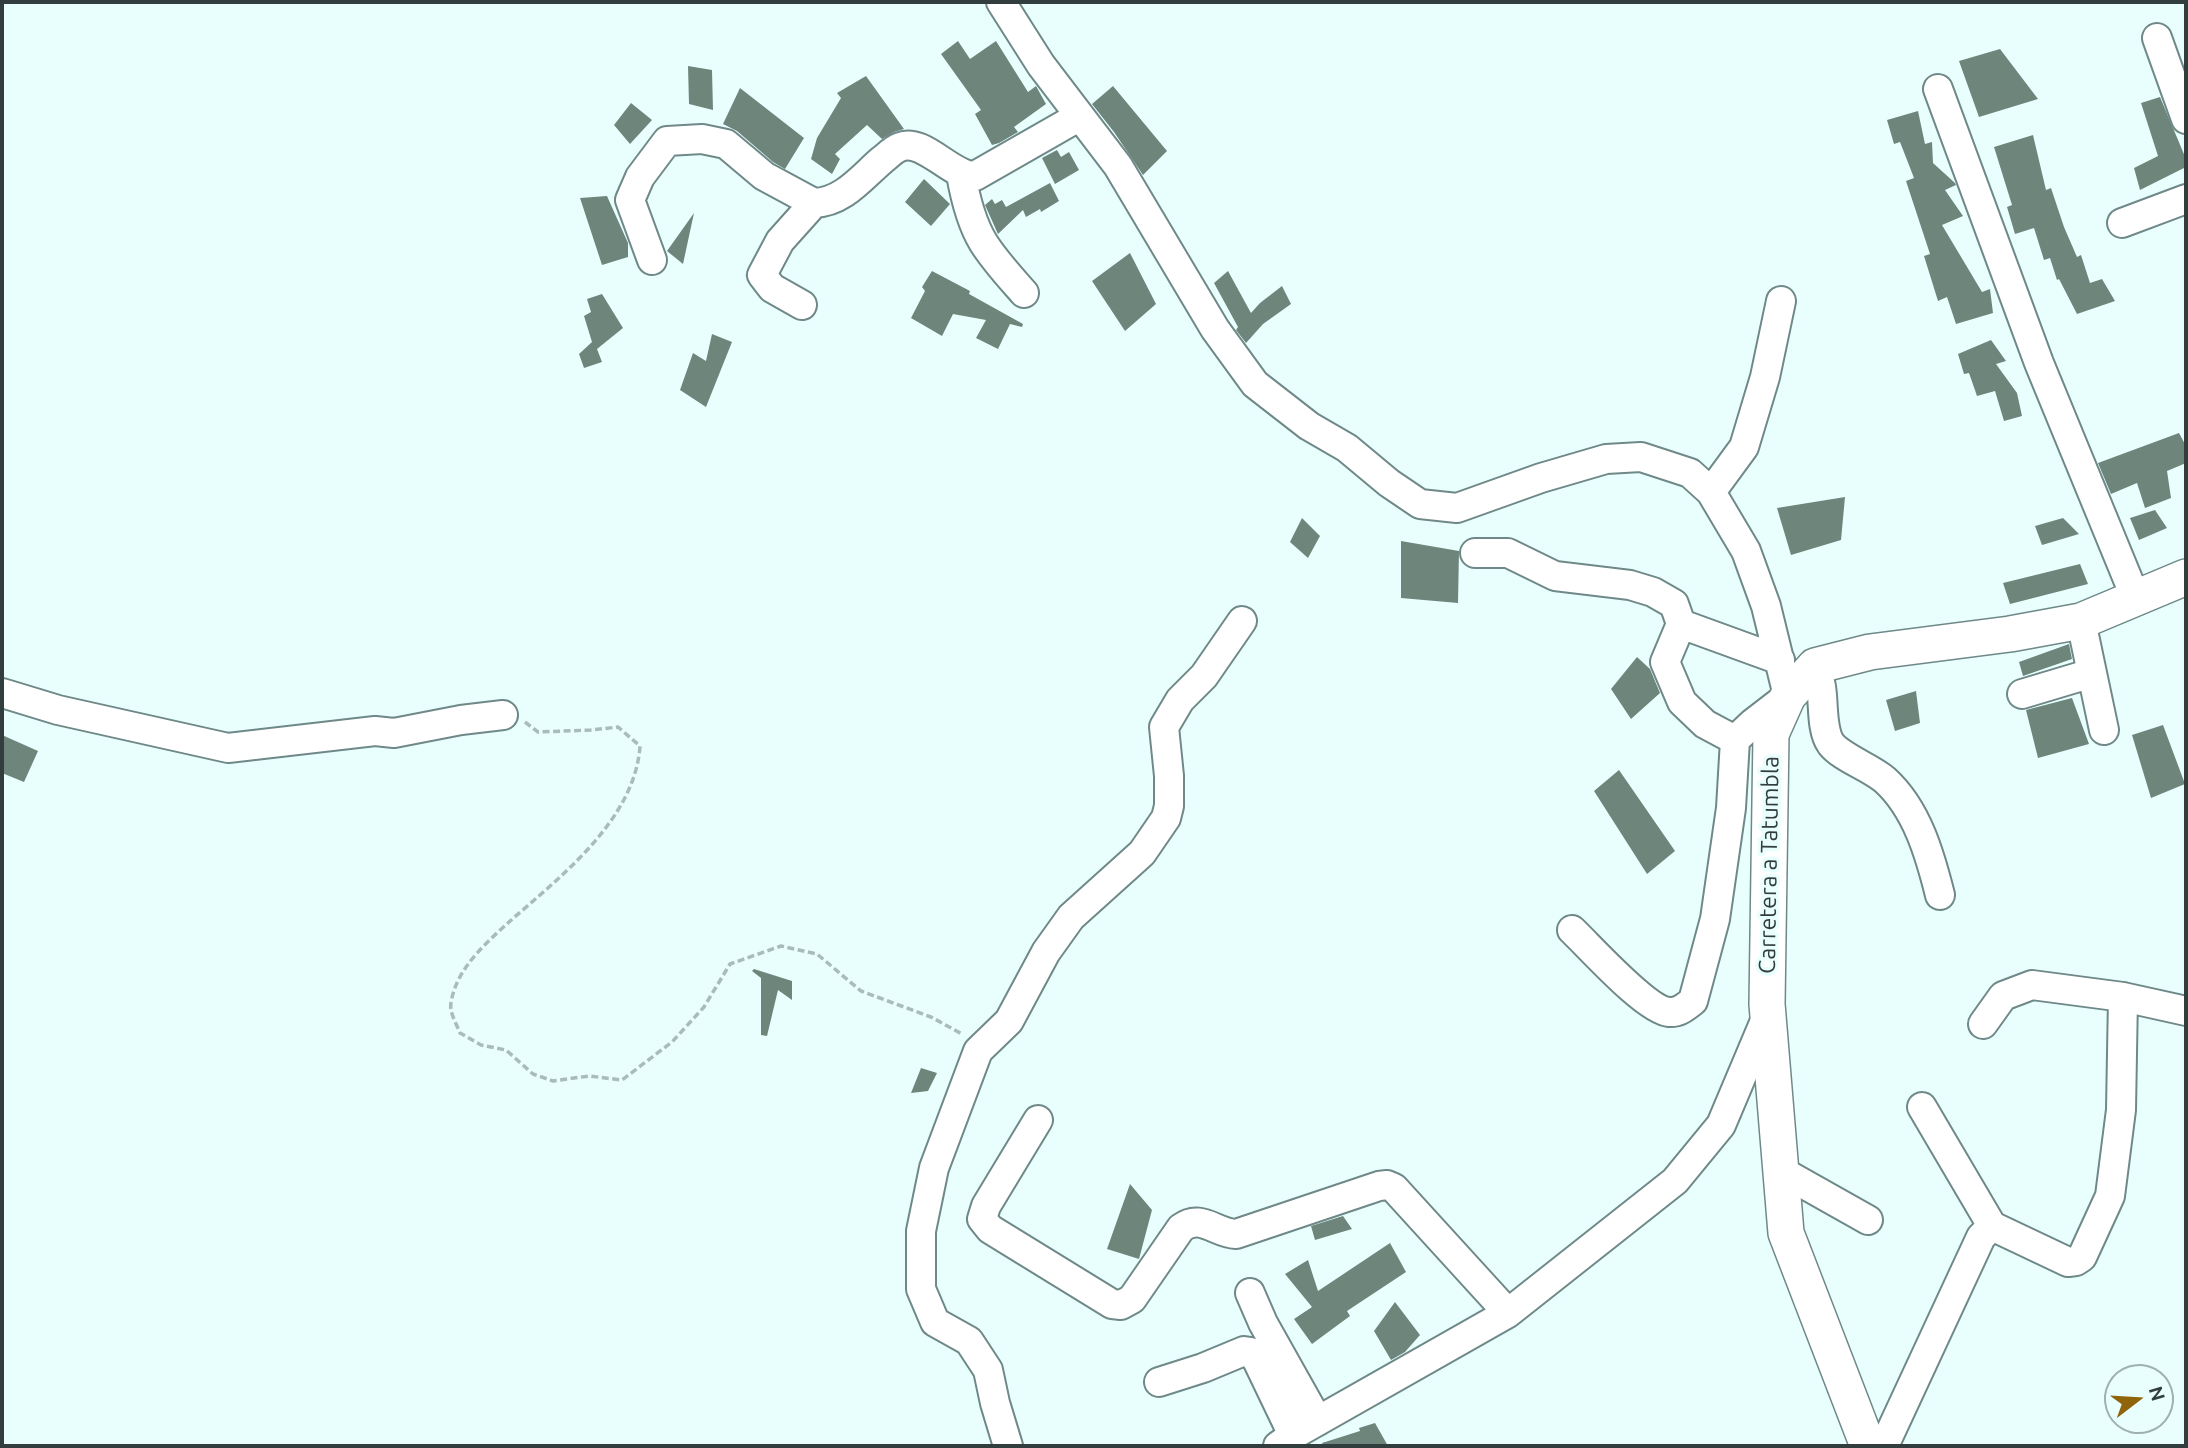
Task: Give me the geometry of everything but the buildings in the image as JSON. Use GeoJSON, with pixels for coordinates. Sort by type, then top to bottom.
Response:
{"type":"FeatureCollection","features":[{"type":"Feature","properties":{"kind":"main road"},"geometry":{"type":"LineString","coordinates":[[1815,666],[1870,652],[2010,634],[2081,621],[2186,577]]}},
{"type":"Feature","properties":{"kind":"main road","name":"Carretera a Tatumbla"},"geometry":{"type":"LineString","coordinates":[[1815,666],[1788,696],[1771,734],[1768,1013],[1786,1233],[1868,1446]]}},
{"type":"Feature","properties":{"kind":"street"},"geometry":{"type":"LineString","coordinates":[[1001,2],[1041,65],[1118,166],[1215,329],[1255,384],[1309,426],[1347,448],[1389,483],[1420,504],[1457,508],[1541,478],[1606,459],[1641,457],[1690,473],[1711,492],[1746,551],[1766,606],[1788,696],[1735,740],[1731,808],[1715,919],[1693,1001],[1678,1012],[1665,1012],[1646,1001],[1572,930]]}},
{"type":"Feature","properties":{"kind":"street"},"geometry":{"type":"LineString","coordinates":[[2157,38],[2186,119]]}},
{"type":"Feature","properties":{"kind":"street"},"geometry":{"type":"LineString","coordinates":[[1938,89],[2039,363],[2136,599]]}},
{"type":"Feature","properties":{"kind":"street"},"geometry":{"type":"LineString","coordinates":[[652,260],[630,200],[640,177],[667,141],[702,139],[726,144],[764,176],[814,203],[828,202],[841,196],[900,147],[913,147],[943,161],[961,174],[975,177],[1080,116]]}},
{"type":"Feature","properties":{"kind":"street"},"geometry":{"type":"LineString","coordinates":[[961,174],[975,228],[1024,293]]}},
{"type":"Feature","properties":{"kind":"street"},"geometry":{"type":"LineString","coordinates":[[2122,223],[2186,199]]}},
{"type":"Feature","properties":{"kind":"street"},"geometry":{"type":"LineString","coordinates":[[802,305],[772,288],[762,275],[780,241],[814,203]]}},
{"type":"Feature","properties":{"kind":"street"},"geometry":{"type":"LineString","coordinates":[[1711,492],[1744,447],[1765,377],[1781,301]]}},
{"type":"Feature","properties":{"kind":"street"},"geometry":{"type":"LineString","coordinates":[[1475,554],[1508,553],[1555,576],[1630,585],[1653,592],[1674,604],[1681,624],[1665,662],[1682,702],[1705,724],[1735,740]]}},
{"type":"Feature","properties":{"kind":"street"},"geometry":{"type":"LineString","coordinates":[[1008,1446],[988,1370],[969,1341],[935,1322],[920,1289],[920,1231],[934,1168],[978,1051],[1009,1021],[1046,952],[1071,917],[1142,853],[1166,818],[1169,806],[1169,776],[1164,727],[1180,699],[1204,676],[1242,621]]}},
{"type":"Feature","properties":{"kind":"street"},"geometry":{"type":"LineString","coordinates":[[2081,621],[2104,730]]}},
{"type":"Feature","properties":{"kind":"street"},"geometry":{"type":"LineString","coordinates":[[1681,624],[1780,660]]}},
{"type":"Feature","properties":{"kind":"street"},"geometry":{"type":"LineString","coordinates":[[1815,666],[1830,743],[1840,753],[1861,763],[1885,780],[1901,799],[1930,857],[1940,895]]}},
{"type":"Feature","properties":{"kind":"street"},"geometry":{"type":"LineString","coordinates":[[2022,694],[2092,673]]}},
{"type":"Feature","properties":{"kind":"street"},"geometry":{"type":"LineString","coordinates":[[2,693],[58,710],[228,748],[375,731],[394,733],[503,715]]}},
{"type":"Feature","properties":{"kind":"street"},"geometry":{"type":"LineString","coordinates":[[1983,1024],[2003,996],[2032,985],[2123,997],[2186,1011]]}},
{"type":"Feature","properties":{"kind":"street"},"geometry":{"type":"LineString","coordinates":[[1922,1107],[1992,1226],[2068,1262],[2082,1257],[2110,1196],[2121,1110],[2123,997]]}},
{"type":"Feature","properties":{"kind":"street"},"geometry":{"type":"LineString","coordinates":[[1159,1382],[1244,1351],[1251,1352],[1257,1360],[1285,1441],[1508,1313],[1675,1181],[1721,1125],[1768,1013]]}},
{"type":"Feature","properties":{"kind":"street"},"geometry":{"type":"LineString","coordinates":[[1038,1120],[986,1206],[982,1219],[990,1229],[1112,1304],[1121,1305],[1132,1299],[1181,1228],[1188,1223],[1196,1220],[1229,1234],[1236,1234],[1387,1185],[1394,1188],[1508,1313]]}},
{"type":"Feature","properties":{"kind":"street"},"geometry":{"type":"LineString","coordinates":[[1781,1171],[1868,1220]]}},
{"type":"Feature","properties":{"kind":"street"},"geometry":{"type":"LineString","coordinates":[[1884,1446],[1981,1237],[1992,1226]]}},
{"type":"Feature","properties":{"kind":"street"},"geometry":{"type":"LineString","coordinates":[[1250,1293],[1263,1322],[1318,1421]]}},
{"type":"Feature","properties":{"kind":"path"},"geometry":{"type":"LineString","coordinates":[[503,715],[523,721],[538,732],[618,727],[640,746],[639,761],[635,779],[614,816],[581,857],[477,951],[456,985],[450,1006],[460,1033],[481,1045],[506,1050],[533,1073],[553,1081],[589,1076],[622,1080],[672,1042],[704,1007],[730,964],[780,946],[817,954],[861,991],[931,1017],[983,1046]]}}]}
